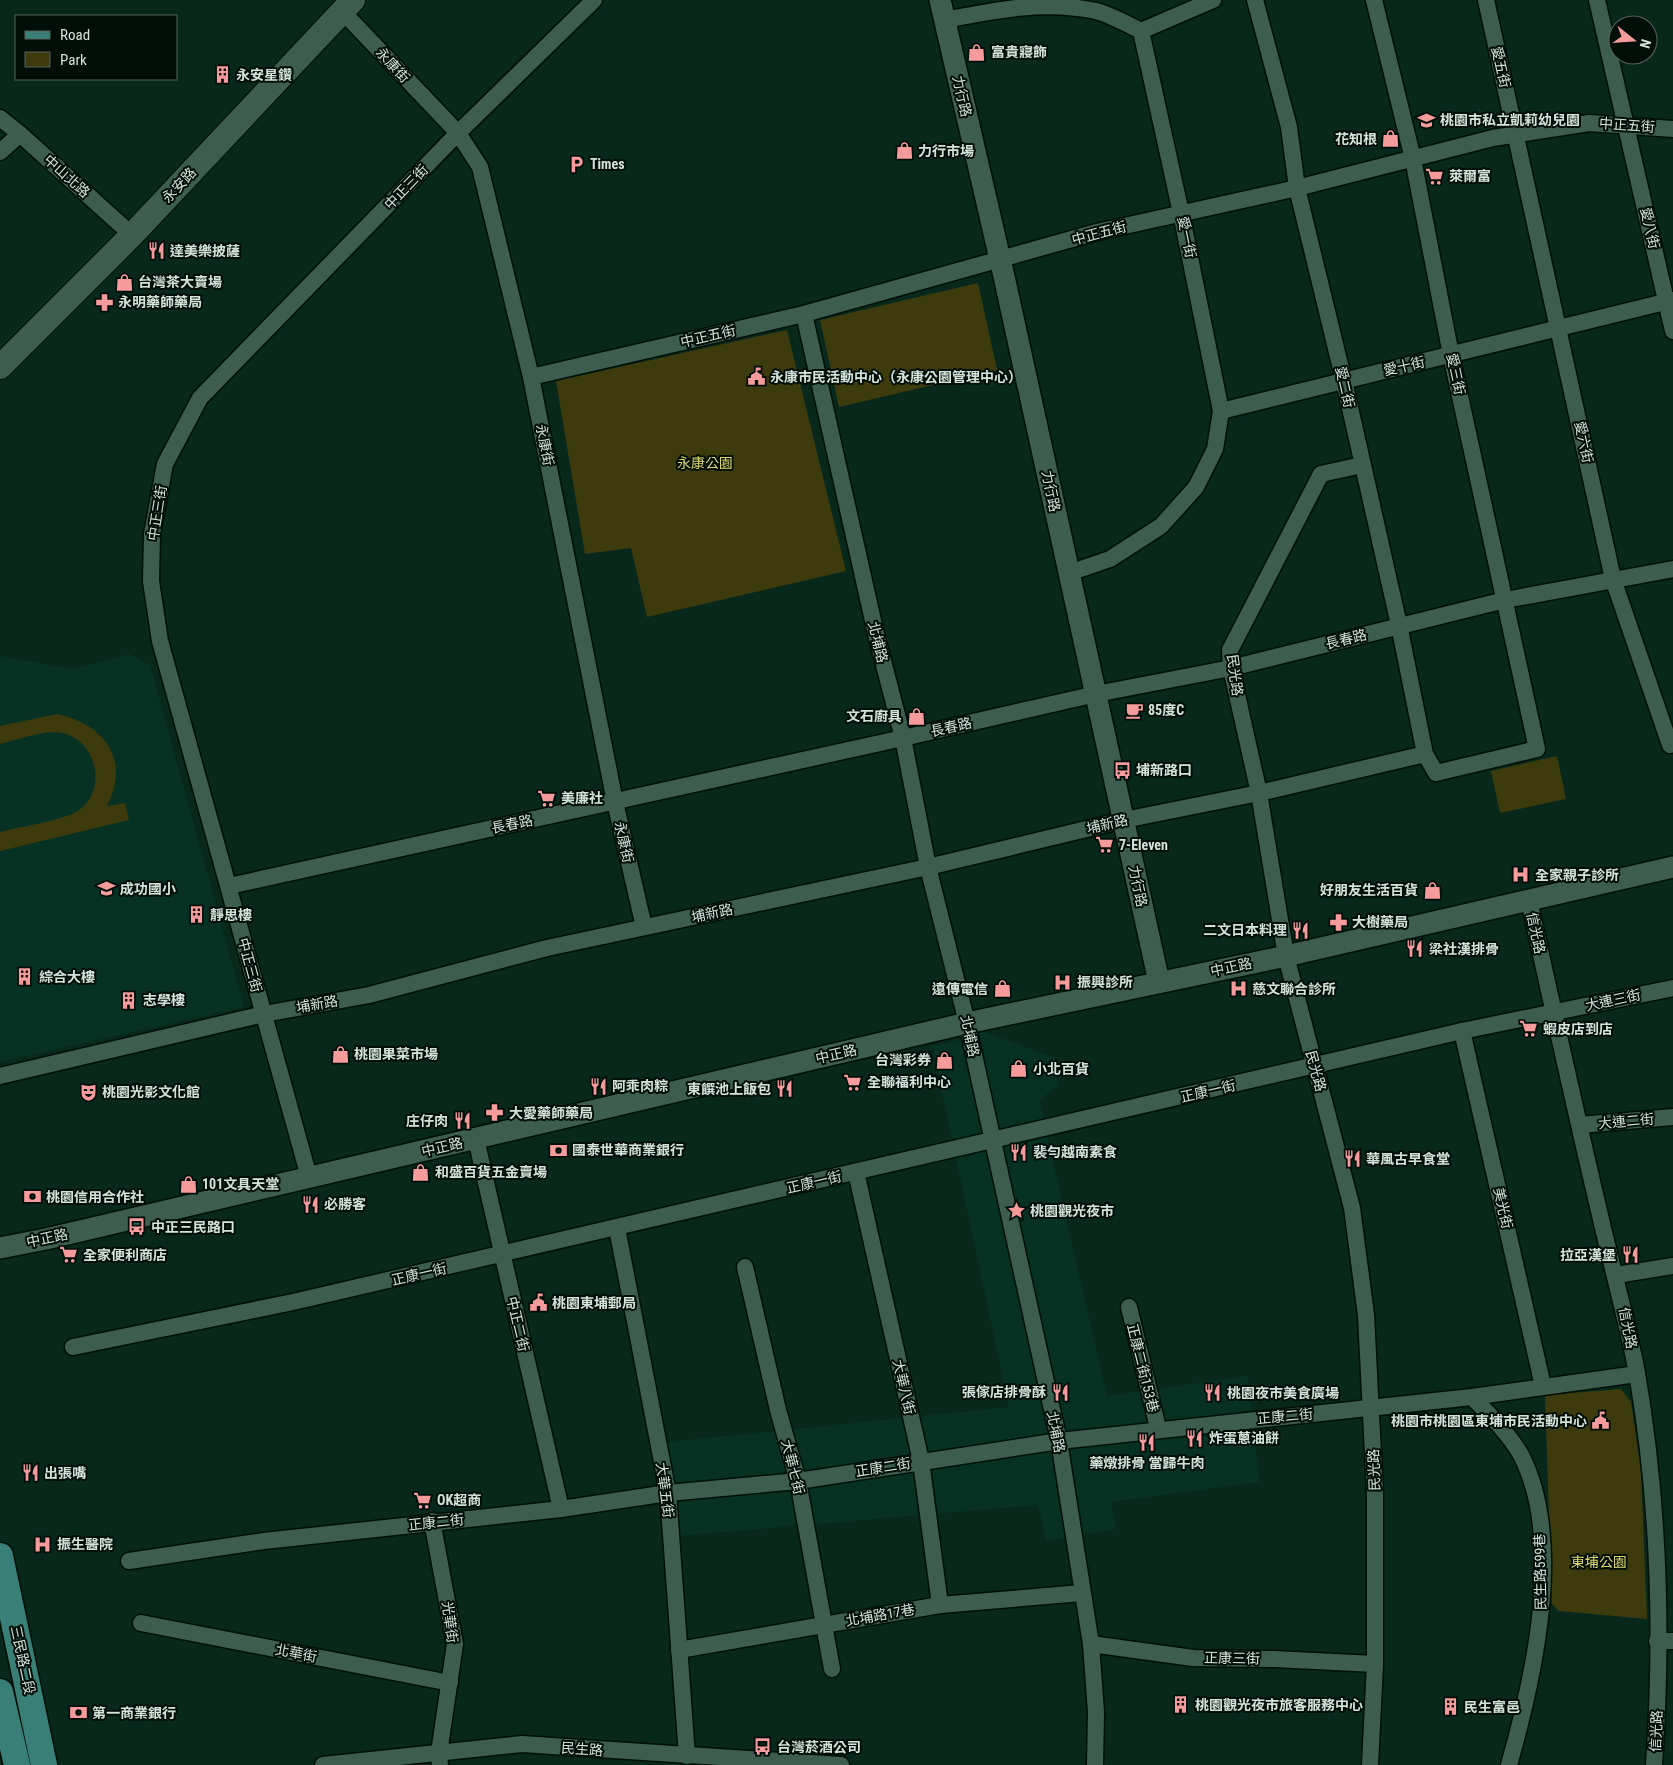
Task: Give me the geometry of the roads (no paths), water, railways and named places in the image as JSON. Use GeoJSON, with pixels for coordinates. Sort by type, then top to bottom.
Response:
{"type":"FeatureCollection","features":[{"type":"Feature","properties":{"kind":"main road","name":"永安路"},"geometry":{"type":"LineString","coordinates":[[0,367],[132,235],[348,6]]}},
{"type":"Feature","properties":{"kind":"main road","name":"三民路二段"},"geometry":{"type":"LineString","coordinates":[[0,1556],[44,1765]]}},
{"type":"Feature","properties":{"kind":"main road","name":"三民路二段"},"geometry":{"type":"LineString","coordinates":[[0,1692],[17,1765]]}},
{"type":"Feature","properties":{"kind":"street","name":"中正三街"},"geometry":{"type":"LineString","coordinates":[[309,1177],[230,886],[160,641],[151,581],[152,534],[165,464],[200,398],[458,133],[594,0]]}},
{"type":"Feature","properties":{"kind":"street"},"geometry":{"type":"LineString","coordinates":[[942,10],[1038,4],[1067,6],[1097,11],[1141,31],[1213,0]]}},
{"type":"Feature","properties":{"kind":"street","name":"愛二街"},"geometry":{"type":"LineString","coordinates":[[1255,0],[1289,127],[1297,188],[1344,381],[1399,625],[1425,754],[1436,772]]}},
{"type":"Feature","properties":{"kind":"street","name":"愛三街"},"geometry":{"type":"LineString","coordinates":[[1374,0],[1413,159],[1451,355],[1537,749],[1436,772]]}},
{"type":"Feature","properties":{"kind":"street","name":"愛五街"},"geometry":{"type":"LineString","coordinates":[[1486,0],[1517,134]]}},
{"type":"Feature","properties":{"kind":"street","name":"愛八街"},"geometry":{"type":"LineString","coordinates":[[1597,0],[1670,301],[1673,332]]}},
{"type":"Feature","properties":{"kind":"street","name":"永康街"},"geometry":{"type":"LineString","coordinates":[[348,6],[458,133],[480,167],[531,377],[615,802],[644,928]]}},
{"type":"Feature","properties":{"kind":"street","name":"力行路"},"geometry":{"type":"LineString","coordinates":[[942,10],[1000,260],[1159,982]]}},
{"type":"Feature","properties":{"kind":"street","name":"愛一街"},"geometry":{"type":"LineString","coordinates":[[1069,573],[1110,558],[1161,526],[1196,487],[1215,449],[1221,411],[1181,213],[1141,31]]}},
{"type":"Feature","properties":{"kind":"street","name":"中山北路"},"geometry":{"type":"LineString","coordinates":[[0,118],[132,235]]}},
{"type":"Feature","properties":{"kind":"street","name":"中正五街"},"geometry":{"type":"LineString","coordinates":[[531,377],[804,314],[1097,232],[1297,188],[1517,134],[1589,123],[1673,129]]}},
{"type":"Feature","properties":{"kind":"street"},"geometry":{"type":"LineString","coordinates":[[0,152],[20,134]]}},
{"type":"Feature","properties":{"kind":"street","name":"愛六街"},"geometry":{"type":"LineString","coordinates":[[1517,134],[1613,579],[1670,745]]}},
{"type":"Feature","properties":{"kind":"street","name":"愛十街"},"geometry":{"type":"LineString","coordinates":[[1221,411],[1670,301]]}},
{"type":"Feature","properties":{"kind":"street","name":"北埔路"},"geometry":{"type":"LineString","coordinates":[[804,314],[876,634],[903,738],[928,867],[967,1023],[1059,1440],[1091,1644],[1096,1712],[1095,1765]]}},
{"type":"Feature","properties":{"kind":"street","name":"民光路"},"geometry":{"type":"LineString","coordinates":[[1362,465],[1322,474],[1230,650],[1231,668],[1259,793],[1286,956],[1352,1208],[1366,1315],[1375,1493],[1375,1664],[1370,1765]]}},
{"type":"Feature","properties":{"kind":"street","name":"長春路"},"geometry":{"type":"LineString","coordinates":[[230,886],[1096,694],[1231,668],[1505,600],[1673,569]]}},
{"type":"Feature","properties":{"kind":"street","name":"埔新路"},"geometry":{"type":"LineString","coordinates":[[0,1076],[264,1014],[369,995],[547,948],[928,867],[1124,820],[1259,793],[1425,754]]}},
{"type":"Feature","properties":{"kind":"street","name":"中正路"},"geometry":{"type":"LineString","coordinates":[[0,1248],[476,1139],[967,1023],[1286,956],[1673,867]]}},
{"type":"Feature","properties":{"kind":"street","name":"信光路"},"geometry":{"type":"LineString","coordinates":[[1529,900],[1637,1374],[1656,1532],[1665,1641],[1658,1690],[1654,1765]]}},
{"type":"Feature","properties":{"kind":"street","name":"大連三街"},"geometry":{"type":"LineString","coordinates":[[1554,1013],[1673,988]]}},
{"type":"Feature","properties":{"kind":"street","name":"正康一街"},"geometry":{"type":"LineString","coordinates":[[72,1347],[293,1302],[1462,1031],[1554,1013]]}},
{"type":"Feature","properties":{"kind":"street","name":"美光街"},"geometry":{"type":"LineString","coordinates":[[1462,1031],[1544,1386]]}},
{"type":"Feature","properties":{"kind":"street","name":"大連二街"},"geometry":{"type":"LineString","coordinates":[[1580,1126],[1673,1117]]}},
{"type":"Feature","properties":{"kind":"street","name":"中正二街"},"geometry":{"type":"LineString","coordinates":[[476,1139],[561,1509]]}},
{"type":"Feature","properties":{"kind":"street","name":"大華八街"},"geometry":{"type":"LineString","coordinates":[[856,1172],[921,1461],[940,1605]]}},
{"type":"Feature","properties":{"kind":"street","name":"大華五街"},"geometry":{"type":"LineString","coordinates":[[617,1228],[668,1494],[687,1756]]}},
{"type":"Feature","properties":{"kind":"street"},"geometry":{"type":"LineString","coordinates":[[1616,1276],[1673,1266]]}},
{"type":"Feature","properties":{"kind":"street","name":"大華七街"},"geometry":{"type":"LineString","coordinates":[[745,1267],[778,1410],[798,1480],[832,1668]]}},
{"type":"Feature","properties":{"kind":"street","name":"正康二街153巷"},"geometry":{"type":"LineString","coordinates":[[1129,1307],[1158,1428]]}},
{"type":"Feature","properties":{"kind":"street","name":"正康二街"},"geometry":{"type":"LineString","coordinates":[[129,1561],[264,1541],[561,1509],[668,1494],[798,1480],[1059,1440],[1158,1428],[1370,1409],[1637,1374]]}},
{"type":"Feature","properties":{"kind":"street","name":"民生路599巷"},"geometry":{"type":"LineString","coordinates":[[1472,1397],[1520,1454],[1538,1501],[1542,1574],[1541,1622],[1519,1731],[1509,1765]]}},
{"type":"Feature","properties":{"kind":"street","name":"光華街"},"geometry":{"type":"LineString","coordinates":[[432,1522],[455,1644],[439,1759]]}},
{"type":"Feature","properties":{"kind":"street","name":"北埔路17巷"},"geometry":{"type":"LineString","coordinates":[[679,1650],[940,1605],[1082,1592]]}},
{"type":"Feature","properties":{"kind":"street","name":"北華街"},"geometry":{"type":"LineString","coordinates":[[141,1623],[450,1683]]}},
{"type":"Feature","properties":{"kind":"street","name":"正康三街"},"geometry":{"type":"LineString","coordinates":[[1091,1644],[1193,1658],[1274,1658],[1375,1664]]}},
{"type":"Feature","properties":{"kind":"street","name":"民生路"},"geometry":{"type":"LineString","coordinates":[[323,1765],[439,1759],[522,1744],[842,1765]]}},
{"type":"Feature","properties":{"kind":"place","name":"富貴寢飾"},"geometry":{"type":"Point","coordinates":[977,52]}},
{"type":"Feature","properties":{"kind":"place","name":"永安星鑽"},"geometry":{"type":"Point","coordinates":[222,75]}},
{"type":"Feature","properties":{"kind":"place","name":"桃園市私立凱莉幼兒園"},"geometry":{"type":"Point","coordinates":[1426,120]}},
{"type":"Feature","properties":{"kind":"place","name":"花知根"},"geometry":{"type":"Point","coordinates":[1391,139]}},
{"type":"Feature","properties":{"kind":"place","name":"力行市場"},"geometry":{"type":"Point","coordinates":[904,151]}},
{"type":"Feature","properties":{"kind":"place","name":"Times"},"geometry":{"type":"Point","coordinates":[576,164]}},
{"type":"Feature","properties":{"kind":"place","name":"萊爾富"},"geometry":{"type":"Point","coordinates":[1435,176]}},
{"type":"Feature","properties":{"kind":"place","name":"達美樂披薩"},"geometry":{"type":"Point","coordinates":[156,251]}},
{"type":"Feature","properties":{"kind":"place","name":"台灣茶大賣場"},"geometry":{"type":"Point","coordinates":[124,282]}},
{"type":"Feature","properties":{"kind":"place","name":"永明藥師藥局"},"geometry":{"type":"Point","coordinates":[104,302]}},
{"type":"Feature","properties":{"kind":"place","name":"永康市民活動中心（永康公園管理中心）"},"geometry":{"type":"Point","coordinates":[756,377]}},
{"type":"Feature","properties":{"kind":"place","name":"85度C"},"geometry":{"type":"Point","coordinates":[1134,710]}},
{"type":"Feature","properties":{"kind":"place","name":"文石廚具"},"geometry":{"type":"Point","coordinates":[916,716]}},
{"type":"Feature","properties":{"kind":"place","name":"埔新路口"},"geometry":{"type":"Point","coordinates":[1122,770]}},
{"type":"Feature","properties":{"kind":"place","name":"美廉社"},"geometry":{"type":"Point","coordinates":[547,798]}},
{"type":"Feature","properties":{"kind":"place","name":"7-Eleven"},"geometry":{"type":"Point","coordinates":[1105,845]}},
{"type":"Feature","properties":{"kind":"place","name":"全家親子診所"},"geometry":{"type":"Point","coordinates":[1521,875]}},
{"type":"Feature","properties":{"kind":"place","name":"成功國小"},"geometry":{"type":"Point","coordinates":[106,889]}},
{"type":"Feature","properties":{"kind":"place","name":"好朋友生活百貨"},"geometry":{"type":"Point","coordinates":[1432,890]}},
{"type":"Feature","properties":{"kind":"place","name":"靜思樓"},"geometry":{"type":"Point","coordinates":[196,915]}},
{"type":"Feature","properties":{"kind":"place","name":"大樹藥局"},"geometry":{"type":"Point","coordinates":[1338,922]}},
{"type":"Feature","properties":{"kind":"place","name":"二文日本料理"},"geometry":{"type":"Point","coordinates":[1301,930]}},
{"type":"Feature","properties":{"kind":"place","name":"梁社漢排骨"},"geometry":{"type":"Point","coordinates":[1415,949]}},
{"type":"Feature","properties":{"kind":"place","name":"綜合大樓"},"geometry":{"type":"Point","coordinates":[25,977]}},
{"type":"Feature","properties":{"kind":"place","name":"振興診所"},"geometry":{"type":"Point","coordinates":[1063,982]}},
{"type":"Feature","properties":{"kind":"place","name":"遠傳電信"},"geometry":{"type":"Point","coordinates":[1002,989]}},
{"type":"Feature","properties":{"kind":"place","name":"慈文聯合診所"},"geometry":{"type":"Point","coordinates":[1238,989]}},
{"type":"Feature","properties":{"kind":"place","name":"志學樓"},"geometry":{"type":"Point","coordinates":[129,1000]}},
{"type":"Feature","properties":{"kind":"place","name":"蝦皮店到店"},"geometry":{"type":"Point","coordinates":[1529,1029]}},
{"type":"Feature","properties":{"kind":"place","name":"桃園果菜市場"},"geometry":{"type":"Point","coordinates":[340,1054]}},
{"type":"Feature","properties":{"kind":"place","name":"台灣彩券"},"geometry":{"type":"Point","coordinates":[945,1060]}},
{"type":"Feature","properties":{"kind":"place","name":"小北百貨"},"geometry":{"type":"Point","coordinates":[1019,1069]}},
{"type":"Feature","properties":{"kind":"place","name":"全聯福利中心"},"geometry":{"type":"Point","coordinates":[853,1082]}},
{"type":"Feature","properties":{"kind":"place","name":"阿乖肉粽"},"geometry":{"type":"Point","coordinates":[598,1086]}},
{"type":"Feature","properties":{"kind":"place","name":"東饌池上飯包"},"geometry":{"type":"Point","coordinates":[785,1089]}},
{"type":"Feature","properties":{"kind":"place","name":"桃園光影文化館"},"geometry":{"type":"Point","coordinates":[88,1092]}},
{"type":"Feature","properties":{"kind":"place","name":"大愛藥師藥局"},"geometry":{"type":"Point","coordinates":[495,1113]}},
{"type":"Feature","properties":{"kind":"place","name":"庄仔肉"},"geometry":{"type":"Point","coordinates":[462,1121]}},
{"type":"Feature","properties":{"kind":"place","name":"國泰世華商業銀行"},"geometry":{"type":"Point","coordinates":[558,1150]}},
{"type":"Feature","properties":{"kind":"place","name":"裴勻越南素食"},"geometry":{"type":"Point","coordinates":[1019,1152]}},
{"type":"Feature","properties":{"kind":"place","name":"華風古早食堂"},"geometry":{"type":"Point","coordinates":[1352,1159]}},
{"type":"Feature","properties":{"kind":"place","name":"和盛百貨五金賣場"},"geometry":{"type":"Point","coordinates":[421,1172]}},
{"type":"Feature","properties":{"kind":"place","name":"101文具天堂"},"geometry":{"type":"Point","coordinates":[188,1184]}},
{"type":"Feature","properties":{"kind":"place","name":"桃園信用合作社"},"geometry":{"type":"Point","coordinates":[32,1197]}},
{"type":"Feature","properties":{"kind":"place","name":"必勝客"},"geometry":{"type":"Point","coordinates":[310,1204]}},
{"type":"Feature","properties":{"kind":"place","name":"桃園觀光夜市"},"geometry":{"type":"Point","coordinates":[1016,1211]}},
{"type":"Feature","properties":{"kind":"place","name":"中正三民路口"},"geometry":{"type":"Point","coordinates":[137,1227]}},
{"type":"Feature","properties":{"kind":"place","name":"全家便利商店"},"geometry":{"type":"Point","coordinates":[69,1255]}},
{"type":"Feature","properties":{"kind":"place","name":"拉亞漢堡"},"geometry":{"type":"Point","coordinates":[1630,1255]}},
{"type":"Feature","properties":{"kind":"place","name":"桃園東埔郵局"},"geometry":{"type":"Point","coordinates":[538,1303]}},
{"type":"Feature","properties":{"kind":"place","name":"張傢店排骨酥"},"geometry":{"type":"Point","coordinates":[1060,1392]}},
{"type":"Feature","properties":{"kind":"place","name":"桃園夜市美食廣場"},"geometry":{"type":"Point","coordinates":[1213,1393]}},
{"type":"Feature","properties":{"kind":"place","name":"桃園市桃園區東埔市民活動中心"},"geometry":{"type":"Point","coordinates":[1601,1421]}},
{"type":"Feature","properties":{"kind":"place","name":"炸蛋蔥油餅"},"geometry":{"type":"Point","coordinates":[1195,1438]}},
{"type":"Feature","properties":{"kind":"place","name":"藥燉排骨 當歸牛肉"},"geometry":{"type":"Point","coordinates":[1147,1443]}},
{"type":"Feature","properties":{"kind":"place","name":"出張嘴"},"geometry":{"type":"Point","coordinates":[30,1473]}},
{"type":"Feature","properties":{"kind":"place","name":"OK超商"},"geometry":{"type":"Point","coordinates":[423,1500]}},
{"type":"Feature","properties":{"kind":"place","name":"振生醫院"},"geometry":{"type":"Point","coordinates":[43,1544]}},
{"type":"Feature","properties":{"kind":"place","name":"桃園觀光夜市旅客服務中心"},"geometry":{"type":"Point","coordinates":[1181,1705]}},
{"type":"Feature","properties":{"kind":"place","name":"民生富邑"},"geometry":{"type":"Point","coordinates":[1450,1707]}},
{"type":"Feature","properties":{"kind":"place","name":"第一商業銀行"},"geometry":{"type":"Point","coordinates":[78,1713]}},
{"type":"Feature","properties":{"kind":"place","name":"台灣菸酒公司"},"geometry":{"type":"Point","coordinates":[763,1747]}},
{"type":"Feature","properties":{"kind":"park label","name":"永康公園"},"geometry":{"type":"Point","coordinates":[705,463]}},
{"type":"Feature","properties":{"kind":"park label","name":"東埔公園"},"geometry":{"type":"Point","coordinates":[1599,1562]}}]}
